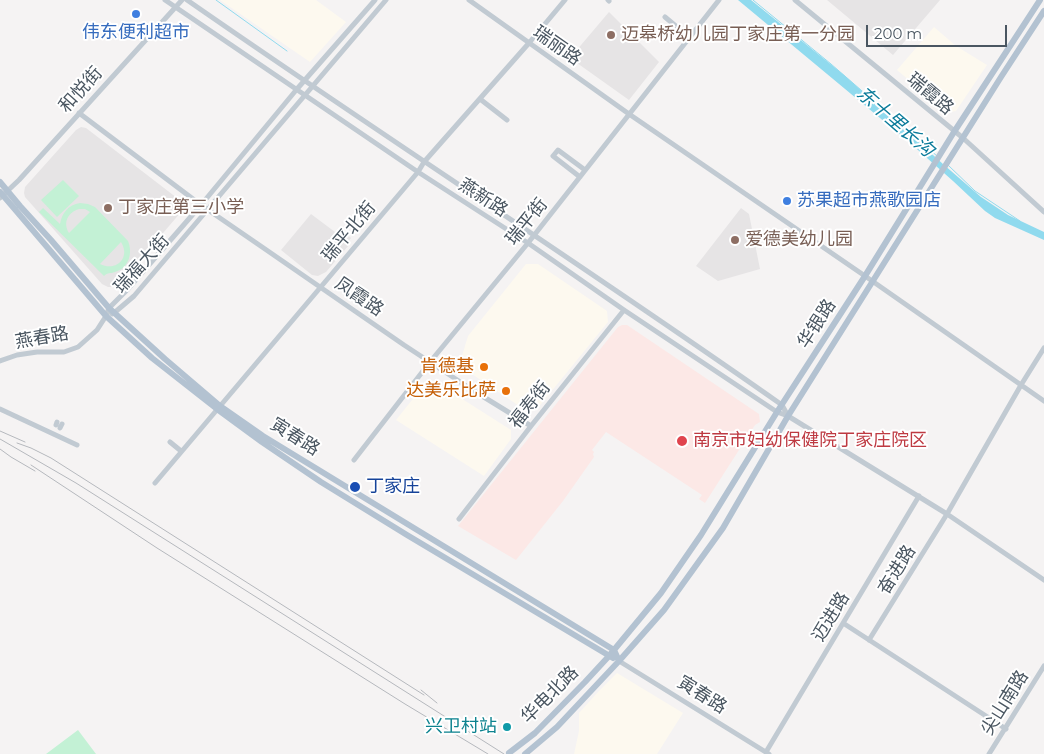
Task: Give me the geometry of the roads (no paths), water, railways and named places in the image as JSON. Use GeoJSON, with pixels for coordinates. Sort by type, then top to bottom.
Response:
{"type":"FeatureCollection","features":[{"type":"Feature","properties":{"kind":"main road","name":"华银路"},"geometry":{"type":"LineString","coordinates":[[609,656],[661,593],[701,535],[954,132],[1040,0]]}},
{"type":"Feature","properties":{"kind":"main road","name":"华银路"},"geometry":{"type":"LineString","coordinates":[[619,661],[664,610],[723,528],[788,416],[1044,11]]}},
{"type":"Feature","properties":{"kind":"main road","name":"寅春路"},"geometry":{"type":"LineString","coordinates":[[0,182],[3,194],[106,316],[152,358],[262,442],[322,482],[619,661]]}},
{"type":"Feature","properties":{"kind":"main road","name":"寅春路"},"geometry":{"type":"LineString","coordinates":[[3,194],[20,206],[112,311],[218,407],[614,650]]}},
{"type":"Feature","properties":{"kind":"main road"},"geometry":{"type":"LineString","coordinates":[[614,650],[619,661]]}},
{"type":"Feature","properties":{"kind":"main road","name":"华电北路"},"geometry":{"type":"LineString","coordinates":[[509,752],[547,722],[609,656]]}},
{"type":"Feature","properties":{"kind":"main road","name":"华电北路"},"geometry":{"type":"LineString","coordinates":[[525,754],[557,727],[619,661]]}},
{"type":"Feature","properties":{"kind":"street","name":"燕新路"},"geometry":{"type":"LineString","coordinates":[[165,0],[777,412],[788,416],[919,496],[1044,580]]}},
{"type":"Feature","properties":{"kind":"street","name":"和悦街"},"geometry":{"type":"LineString","coordinates":[[3,194],[182,0]]}},
{"type":"Feature","properties":{"kind":"street","name":"燕新路"},"geometry":{"type":"LineString","coordinates":[[187,0],[304,81],[631,300],[782,405],[788,416]]}},
{"type":"Feature","properties":{"kind":"street","name":"瑞福大街"},"geometry":{"type":"LineString","coordinates":[[112,311],[127,290],[375,0]]}},
{"type":"Feature","properties":{"kind":"street","name":"瑞福大街"},"geometry":{"type":"LineString","coordinates":[[106,316],[134,296],[386,0]]}},
{"type":"Feature","properties":{"kind":"street","name":"瑞丽路"},"geometry":{"type":"LineString","coordinates":[[469,0],[629,114],[1044,401]]}},
{"type":"Feature","properties":{"kind":"street","name":"瑞平北街"},"geometry":{"type":"LineString","coordinates":[[155,483],[418,172],[424,162],[565,0]]}},
{"type":"Feature","properties":{"kind":"street","name":"瑞平街"},"geometry":{"type":"LineString","coordinates":[[354,460],[430,362],[528,243],[720,0]]}},
{"type":"Feature","properties":{"kind":"street","name":"瑞霞路"},"geometry":{"type":"LineString","coordinates":[[794,0],[963,138],[1044,212]]}},
{"type":"Feature","properties":{"kind":"street"},"geometry":{"type":"LineString","coordinates":[[665,17],[690,38]]}},
{"type":"Feature","properties":{"kind":"street"},"geometry":{"type":"LineString","coordinates":[[480,99],[507,120]]}},
{"type":"Feature","properties":{"kind":"street","name":"凤霞路"},"geometry":{"type":"LineString","coordinates":[[79,113],[201,205],[320,288],[530,426]]}},
{"type":"Feature","properties":{"kind":"street"},"geometry":{"type":"LineString","coordinates":[[580,176],[553,156],[558,150],[585,170]]}},
{"type":"Feature","properties":{"kind":"street","name":"福寿街"},"geometry":{"type":"LineString","coordinates":[[460,519],[530,426],[624,310]]}},
{"type":"Feature","properties":{"kind":"street","name":"燕春路"},"geometry":{"type":"LineString","coordinates":[[0,361],[17,355],[36,352],[64,352],[78,347],[97,330],[106,316]]}},
{"type":"Feature","properties":{"kind":"street","name":"奋进路"},"geometry":{"type":"LineString","coordinates":[[869,640],[947,514],[1044,348]]}},
{"type":"Feature","properties":{"kind":"street"},"geometry":{"type":"LineString","coordinates":[[0,410],[57,428],[77,445]]}},
{"type":"Feature","properties":{"kind":"street"},"geometry":{"type":"LineString","coordinates":[[170,442],[181,452]]}},
{"type":"Feature","properties":{"kind":"street","name":"迈进路"},"geometry":{"type":"LineString","coordinates":[[767,753],[919,496]]}},
{"type":"Feature","properties":{"kind":"street"},"geometry":{"type":"LineString","coordinates":[[843,624],[1006,729]]}},
{"type":"Feature","properties":{"kind":"street","name":"寅春路"},"geometry":{"type":"LineString","coordinates":[[619,661],[767,753]]}},
{"type":"Feature","properties":{"kind":"street","name":"尖山南路"},"geometry":{"type":"LineString","coordinates":[[989,754],[1044,666]]}},
{"type":"Feature","properties":{"kind":"water"},"geometry":{"type":"Polygon","coordinates":[[[738,0],[751,0],[844,75],[981,197],[1008,215],[1044,232],[1044,240],[995,218],[985,211],[910,143],[738,0]]]}},
{"type":"Feature","properties":{"kind":"waterway"},"geometry":{"type":"LineString","coordinates":[[216,0],[287,51]]}},
{"type":"Feature","properties":{"kind":"waterway","name":"东十里长沟"},"geometry":{"type":"LineString","coordinates":[[753,0],[831,64],[937,156]]}},
{"type":"Feature","properties":{"kind":"waterway","name":"东十里长沟"},"geometry":{"type":"LineString","coordinates":[[948,165],[975,191],[1020,221]]}},
{"type":"Feature","properties":{"kind":"railway"},"geometry":{"type":"LineString","coordinates":[[0,431],[25,442]]}},
{"type":"Feature","properties":{"kind":"railway"},"geometry":{"type":"LineString","coordinates":[[0,439],[76,483],[504,754]]}},
{"type":"Feature","properties":{"kind":"railway"},"geometry":{"type":"LineString","coordinates":[[17,443],[51,458],[424,695]]}},
{"type":"Feature","properties":{"kind":"railway"},"geometry":{"type":"LineString","coordinates":[[0,449],[35,471]]}},
{"type":"Feature","properties":{"kind":"railway"},"geometry":{"type":"LineString","coordinates":[[31,465],[157,548],[488,754]]}},
{"type":"Feature","properties":{"kind":"railway"},"geometry":{"type":"LineString","coordinates":[[421,690],[437,703]]}},
{"type":"Feature","properties":{"kind":"place","name":"伟东便利超市"},"geometry":{"type":"Point","coordinates":[136,14]}},
{"type":"Feature","properties":{"kind":"place","name":"迈皋桥幼儿园丁家庄第一分园"},"geometry":{"type":"Point","coordinates":[611,35]}},
{"type":"Feature","properties":{"kind":"place","name":"苏果超市燕歌园店"},"geometry":{"type":"Point","coordinates":[787,201]}},
{"type":"Feature","properties":{"kind":"place","name":"丁家庄第三小学"},"geometry":{"type":"Point","coordinates":[108,208]}},
{"type":"Feature","properties":{"kind":"place","name":"爱德美幼儿园"},"geometry":{"type":"Point","coordinates":[735,240]}},
{"type":"Feature","properties":{"kind":"place","name":"肯德基"},"geometry":{"type":"Point","coordinates":[484,367]}},
{"type":"Feature","properties":{"kind":"place","name":"达美乐比萨"},"geometry":{"type":"Point","coordinates":[506,391]}},
{"type":"Feature","properties":{"kind":"place","name":"南京市妇幼保健院丁家庄院区"},"geometry":{"type":"Point","coordinates":[682,441]}},
{"type":"Feature","properties":{"kind":"place","name":"丁家庄"},"geometry":{"type":"Point","coordinates":[355,487]}},
{"type":"Feature","properties":{"kind":"place","name":"兴卫村站"},"geometry":{"type":"Point","coordinates":[507,727]}}]}
